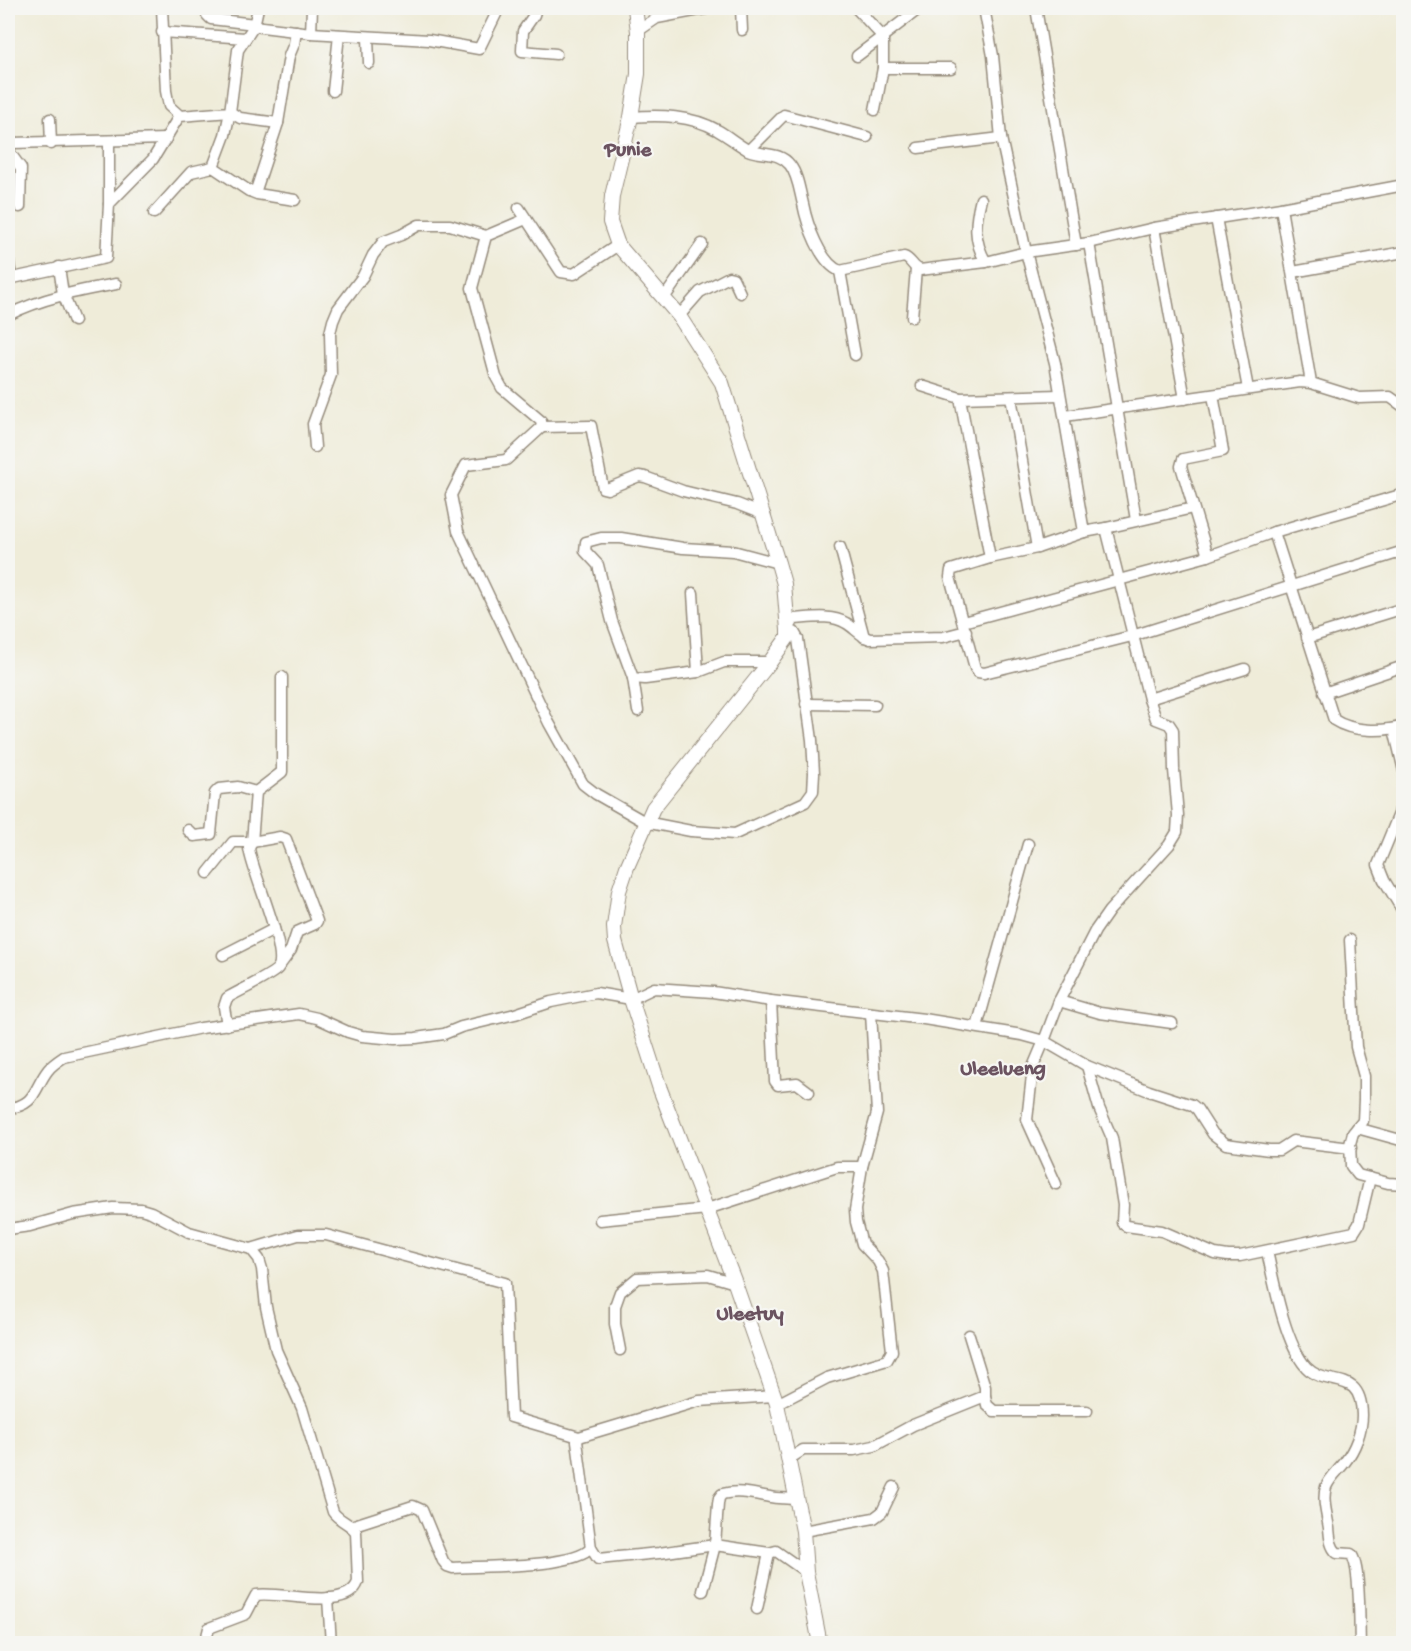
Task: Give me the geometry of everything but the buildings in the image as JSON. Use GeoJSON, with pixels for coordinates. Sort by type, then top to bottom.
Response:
{"type":"FeatureCollection","features":[{"type":"Feature","properties":{"kind":"street"},"geometry":{"type":"LineString","coordinates":[[208,8],[207,15],[211,19],[251,30]]}},
{"type":"Feature","properties":{"kind":"street"},"geometry":{"type":"LineString","coordinates":[[213,167],[225,135],[230,112],[238,50],[251,30],[258,8]]}},
{"type":"Feature","properties":{"kind":"street"},"geometry":{"type":"LineString","coordinates":[[311,33],[312,8]]}},
{"type":"Feature","properties":{"kind":"street"},"geometry":{"type":"LineString","coordinates":[[278,123],[240,118],[230,112],[180,116],[171,109],[162,91],[162,22],[295,36],[311,33],[368,42],[429,40],[479,49],[499,8]]}},
{"type":"Feature","properties":{"kind":"street"},"geometry":{"type":"LineString","coordinates":[[536,8],[533,18],[523,31],[522,51],[556,54]]}},
{"type":"Feature","properties":{"kind":"street"},"geometry":{"type":"LineString","coordinates":[[635,8],[638,31],[638,74],[631,117],[610,208],[610,222],[618,245],[679,316],[726,392],[784,584],[788,633]]}},
{"type":"Feature","properties":{"kind":"street"},"geometry":{"type":"LineString","coordinates":[[638,31],[657,18],[710,8]]}},
{"type":"Feature","properties":{"kind":"street"},"geometry":{"type":"LineString","coordinates":[[741,8],[742,30]]}},
{"type":"Feature","properties":{"kind":"street"},"geometry":{"type":"LineString","coordinates":[[856,8],[883,37],[883,68],[875,110]]}},
{"type":"Feature","properties":{"kind":"street"},"geometry":{"type":"LineString","coordinates":[[857,56],[920,8]]}},
{"type":"Feature","properties":{"kind":"street"},"geometry":{"type":"LineString","coordinates":[[984,8],[993,56],[1001,138],[1026,252],[1055,363],[1084,532]]}},
{"type":"Feature","properties":{"kind":"street"},"geometry":{"type":"LineString","coordinates":[[1036,8],[1076,245]]}},
{"type":"Feature","properties":{"kind":"street"},"geometry":{"type":"LineString","coordinates":[[252,192],[256,190],[278,123],[289,56],[295,36]]}},
{"type":"Feature","properties":{"kind":"street"},"geometry":{"type":"LineString","coordinates":[[333,91],[339,36]]}},
{"type":"Feature","properties":{"kind":"street"},"geometry":{"type":"LineString","coordinates":[[368,42],[369,63]]}},
{"type":"Feature","properties":{"kind":"street"},"geometry":{"type":"LineString","coordinates":[[883,68],[951,68]]}},
{"type":"Feature","properties":{"kind":"street"},"geometry":{"type":"LineString","coordinates":[[631,117],[664,115],[702,123],[748,149],[779,156],[792,167],[806,218],[820,252],[840,271],[855,355]]}},
{"type":"Feature","properties":{"kind":"street"},"geometry":{"type":"LineString","coordinates":[[748,149],[784,115],[867,137]]}},
{"type":"Feature","properties":{"kind":"street"},"geometry":{"type":"LineString","coordinates":[[109,204],[145,170],[180,116]]}},
{"type":"Feature","properties":{"kind":"street"},"geometry":{"type":"LineString","coordinates":[[50,118],[51,144]]}},
{"type":"Feature","properties":{"kind":"street"},"geometry":{"type":"LineString","coordinates":[[918,148],[1001,138]]}},
{"type":"Feature","properties":{"kind":"street"},"geometry":{"type":"LineString","coordinates":[[20,207],[21,168],[10,153],[10,144],[166,140]]}},
{"type":"Feature","properties":{"kind":"street"},"geometry":{"type":"LineString","coordinates":[[8,257],[13,278],[106,258],[109,141]]}},
{"type":"Feature","properties":{"kind":"street"},"geometry":{"type":"LineString","coordinates":[[154,213],[191,172],[213,167],[252,192],[295,200]]}},
{"type":"Feature","properties":{"kind":"street"},"geometry":{"type":"LineString","coordinates":[[916,269],[926,270],[986,262],[1026,252],[1089,243],[1154,228],[1281,208],[1404,185]]}},
{"type":"Feature","properties":{"kind":"street"},"geometry":{"type":"LineString","coordinates":[[981,199],[975,234],[986,262]]}},
{"type":"Feature","properties":{"kind":"street"},"geometry":{"type":"LineString","coordinates":[[519,208],[561,272],[574,274],[618,245]]}},
{"type":"Feature","properties":{"kind":"street"},"geometry":{"type":"LineString","coordinates":[[1281,208],[1311,383]]}},
{"type":"Feature","properties":{"kind":"street"},"geometry":{"type":"LineString","coordinates":[[1216,218],[1248,389]]}},
{"type":"Feature","properties":{"kind":"street"},"geometry":{"type":"LineString","coordinates":[[315,447],[313,424],[331,375],[330,333],[333,321],[338,309],[363,276],[373,255],[383,242],[419,225],[450,225],[486,236],[526,219]]}},
{"type":"Feature","properties":{"kind":"street"},"geometry":{"type":"LineString","coordinates":[[1154,228],[1185,399]]}},
{"type":"Feature","properties":{"kind":"street"},"geometry":{"type":"LineString","coordinates":[[486,236],[472,288],[492,367],[502,388],[541,421],[542,427]]}},
{"type":"Feature","properties":{"kind":"street"},"geometry":{"type":"LineString","coordinates":[[1089,243],[1136,520]]}},
{"type":"Feature","properties":{"kind":"street"},"geometry":{"type":"LineString","coordinates":[[664,298],[702,244]]}},
{"type":"Feature","properties":{"kind":"street"},"geometry":{"type":"LineString","coordinates":[[1293,272],[1404,252]]}},
{"type":"Feature","properties":{"kind":"street"},"geometry":{"type":"LineString","coordinates":[[840,271],[904,257],[908,259],[916,269],[912,317]]}},
{"type":"Feature","properties":{"kind":"street"},"geometry":{"type":"LineString","coordinates":[[59,267],[63,294],[74,321]]}},
{"type":"Feature","properties":{"kind":"street"},"geometry":{"type":"LineString","coordinates":[[679,316],[699,292],[729,277],[734,278],[740,293]]}},
{"type":"Feature","properties":{"kind":"street"},"geometry":{"type":"LineString","coordinates":[[8,315],[26,306],[63,294],[116,284]]}},
{"type":"Feature","properties":{"kind":"street"},"geometry":{"type":"LineString","coordinates":[[1065,416],[1300,382],[1311,383],[1359,398],[1390,397],[1404,407]]}},
{"type":"Feature","properties":{"kind":"street"},"geometry":{"type":"LineString","coordinates":[[922,386],[960,398],[1059,395]]}},
{"type":"Feature","properties":{"kind":"street"},"geometry":{"type":"LineString","coordinates":[[1208,556],[1181,462],[1183,459],[1224,450],[1212,395]]}},
{"type":"Feature","properties":{"kind":"street"},"geometry":{"type":"LineString","coordinates":[[1011,397],[1037,548]]}},
{"type":"Feature","properties":{"kind":"street"},"geometry":{"type":"LineString","coordinates":[[960,398],[990,558]]}},
{"type":"Feature","properties":{"kind":"street"},"geometry":{"type":"LineString","coordinates":[[765,515],[737,504],[683,491],[645,477],[639,476],[607,489],[603,488],[591,426],[542,427],[506,460],[466,465],[451,495],[458,531],[549,723],[583,784],[645,822],[691,831],[735,834],[805,802],[813,790],[814,773],[798,639],[794,632],[788,633]]}},
{"type":"Feature","properties":{"kind":"street"},"geometry":{"type":"LineString","coordinates":[[820,1644],[806,1572],[798,1500],[776,1400],[735,1283],[660,1089],[615,940],[615,915],[627,867],[645,822],[658,799],[770,662],[794,619],[824,617],[849,624],[864,637],[874,639],[944,637],[964,626],[1208,556],[1274,532],[1404,494]]}},
{"type":"Feature","properties":{"kind":"street"},"geometry":{"type":"LineString","coordinates":[[1193,508],[1084,532],[1037,548],[952,568],[950,572],[975,668],[981,673],[1132,636],[1404,551]]}},
{"type":"Feature","properties":{"kind":"street"},"geometry":{"type":"LineString","coordinates":[[1056,1184],[1027,1120],[1033,1066],[1059,1001],[1101,921],[1169,845],[1177,832],[1173,730],[1169,724],[1156,719],[1149,699],[1106,528]]}},
{"type":"Feature","properties":{"kind":"street"},"geometry":{"type":"LineString","coordinates":[[1274,532],[1334,720],[1340,724],[1366,729],[1399,727],[1404,771]]}},
{"type":"Feature","properties":{"kind":"street"},"geometry":{"type":"LineString","coordinates":[[638,711],[633,678],[612,621],[598,566],[585,551],[586,542],[601,538],[621,538],[683,548],[733,551],[778,563]]}},
{"type":"Feature","properties":{"kind":"street"},"geometry":{"type":"LineString","coordinates":[[840,547],[864,637]]}},
{"type":"Feature","properties":{"kind":"street"},"geometry":{"type":"LineString","coordinates":[[693,593],[698,672]]}},
{"type":"Feature","properties":{"kind":"street"},"geometry":{"type":"LineString","coordinates":[[1307,638],[1404,608]]}},
{"type":"Feature","properties":{"kind":"street"},"geometry":{"type":"LineString","coordinates":[[633,678],[645,679],[698,672],[724,662],[770,662]]}},
{"type":"Feature","properties":{"kind":"street"},"geometry":{"type":"LineString","coordinates":[[1324,693],[1404,666]]}},
{"type":"Feature","properties":{"kind":"street"},"geometry":{"type":"LineString","coordinates":[[1149,699],[1245,669]]}},
{"type":"Feature","properties":{"kind":"street"},"geometry":{"type":"LineString","coordinates":[[280,965],[278,943],[249,855],[249,848],[252,842],[256,792],[282,772],[282,677]]}},
{"type":"Feature","properties":{"kind":"street"},"geometry":{"type":"LineString","coordinates":[[806,704],[875,705]]}},
{"type":"Feature","properties":{"kind":"street"},"geometry":{"type":"LineString","coordinates":[[188,830],[194,836],[211,834],[215,793],[219,789],[238,787],[256,792]]}},
{"type":"Feature","properties":{"kind":"street"},"geometry":{"type":"LineString","coordinates":[[1404,795],[1400,814],[1378,865],[1384,880],[1404,913]]}},
{"type":"Feature","properties":{"kind":"street"},"geometry":{"type":"LineString","coordinates":[[208,873],[231,843],[280,837],[286,839],[317,921],[297,932],[293,947],[275,971],[226,998],[224,1007],[227,1025]]}},
{"type":"Feature","properties":{"kind":"street"},"geometry":{"type":"LineString","coordinates":[[977,1027],[1028,844]]}},
{"type":"Feature","properties":{"kind":"street"},"geometry":{"type":"LineString","coordinates":[[223,955],[274,930]]}},
{"type":"Feature","properties":{"kind":"street"},"geometry":{"type":"LineString","coordinates":[[1350,940],[1356,1047],[1364,1076],[1364,1118],[1353,1133],[1351,1148],[1353,1171],[1358,1175],[1404,1184]]}},
{"type":"Feature","properties":{"kind":"street"},"geometry":{"type":"LineString","coordinates":[[8,1108],[21,1106],[28,1102],[49,1069],[64,1057],[111,1046],[299,1014],[317,1018],[362,1036],[416,1038],[444,1034],[461,1027],[515,1014],[551,1002],[596,993],[631,999],[654,987],[713,992],[977,1027],[1044,1041],[1087,1066],[1192,1106],[1197,1109],[1213,1134],[1226,1144],[1269,1150],[1279,1150],[1293,1142],[1351,1148]]}},
{"type":"Feature","properties":{"kind":"street"},"geometry":{"type":"LineString","coordinates":[[771,1001],[775,1081],[778,1085],[797,1083],[809,1092]]}},
{"type":"Feature","properties":{"kind":"street"},"geometry":{"type":"LineString","coordinates":[[1059,1001],[1100,1013],[1172,1023]]}},
{"type":"Feature","properties":{"kind":"street"},"geometry":{"type":"LineString","coordinates":[[8,1229],[93,1211],[113,1208],[141,1209],[189,1232],[251,1249],[298,1235],[326,1235],[505,1283],[511,1417],[579,1437],[699,1401],[776,1400],[827,1378],[887,1360],[892,1354],[883,1270],[878,1260],[862,1244],[855,1210],[862,1167],[877,1113],[872,1013]]}},
{"type":"Feature","properties":{"kind":"street"},"geometry":{"type":"LineString","coordinates":[[1087,1066],[1099,1107],[1112,1138],[1124,1225],[1162,1231],[1215,1254],[1240,1256],[1267,1251],[1354,1232],[1359,1224],[1370,1178]]}},
{"type":"Feature","properties":{"kind":"street"},"geometry":{"type":"LineString","coordinates":[[1357,1128],[1404,1141]]}},
{"type":"Feature","properties":{"kind":"street"},"geometry":{"type":"LineString","coordinates":[[600,1220],[706,1209],[837,1167],[862,1167]]}},
{"type":"Feature","properties":{"kind":"street"},"geometry":{"type":"LineString","coordinates":[[259,1259],[267,1245]]}},
{"type":"Feature","properties":{"kind":"street"},"geometry":{"type":"LineString","coordinates":[[205,1644],[209,1628],[246,1614],[256,1595],[328,1598],[349,1592],[357,1585],[356,1532],[333,1512],[302,1408],[276,1350],[266,1307],[259,1259],[251,1249]]}},
{"type":"Feature","properties":{"kind":"street"},"geometry":{"type":"LineString","coordinates":[[1267,1251],[1290,1339],[1301,1360],[1319,1377],[1347,1382],[1354,1389],[1360,1401],[1362,1417],[1359,1436],[1351,1454],[1326,1487],[1324,1502],[1331,1546],[1338,1553],[1351,1554],[1355,1560],[1358,1578],[1360,1644]]}},
{"type":"Feature","properties":{"kind":"street"},"geometry":{"type":"LineString","coordinates":[[620,1350],[615,1324],[615,1306],[620,1292],[636,1278],[708,1275],[735,1283]]}},
{"type":"Feature","properties":{"kind":"street"},"geometry":{"type":"LineString","coordinates":[[969,1335],[985,1387],[987,1405],[998,1412],[1087,1411]]}},
{"type":"Feature","properties":{"kind":"street"},"geometry":{"type":"LineString","coordinates":[[789,1459],[803,1450],[854,1450],[874,1446],[913,1425],[985,1396]]}},
{"type":"Feature","properties":{"kind":"street"},"geometry":{"type":"LineString","coordinates":[[579,1437],[577,1441],[591,1548],[595,1556],[602,1560],[715,1545],[769,1553],[776,1551],[806,1572]]}},
{"type":"Feature","properties":{"kind":"street"},"geometry":{"type":"LineString","coordinates":[[803,1531],[874,1518],[882,1512],[894,1487]]}},
{"type":"Feature","properties":{"kind":"street"},"geometry":{"type":"LineString","coordinates":[[703,1591],[715,1545],[718,1504],[722,1494],[750,1492],[772,1498],[788,1496],[798,1500]]}},
{"type":"Feature","properties":{"kind":"street"},"geometry":{"type":"LineString","coordinates":[[351,1526],[413,1506],[419,1508],[422,1510],[443,1561],[447,1566],[453,1568],[558,1562],[586,1553],[591,1548]]}},
{"type":"Feature","properties":{"kind":"street"},"geometry":{"type":"LineString","coordinates":[[758,1609],[769,1553]]}},
{"type":"Feature","properties":{"kind":"street"},"geometry":{"type":"LineString","coordinates":[[328,1598],[331,1644]]}},
{"type":"Feature","properties":{"kind":"district","name":"Punie"},"geometry":{"type":"Point","coordinates":[628,151]}},
{"type":"Feature","properties":{"kind":"district","name":"Uleelueng"},"geometry":{"type":"Point","coordinates":[1003,1070]}},
{"type":"Feature","properties":{"kind":"district","name":"Uleetuy"},"geometry":{"type":"Point","coordinates":[750,1315]}}]}
